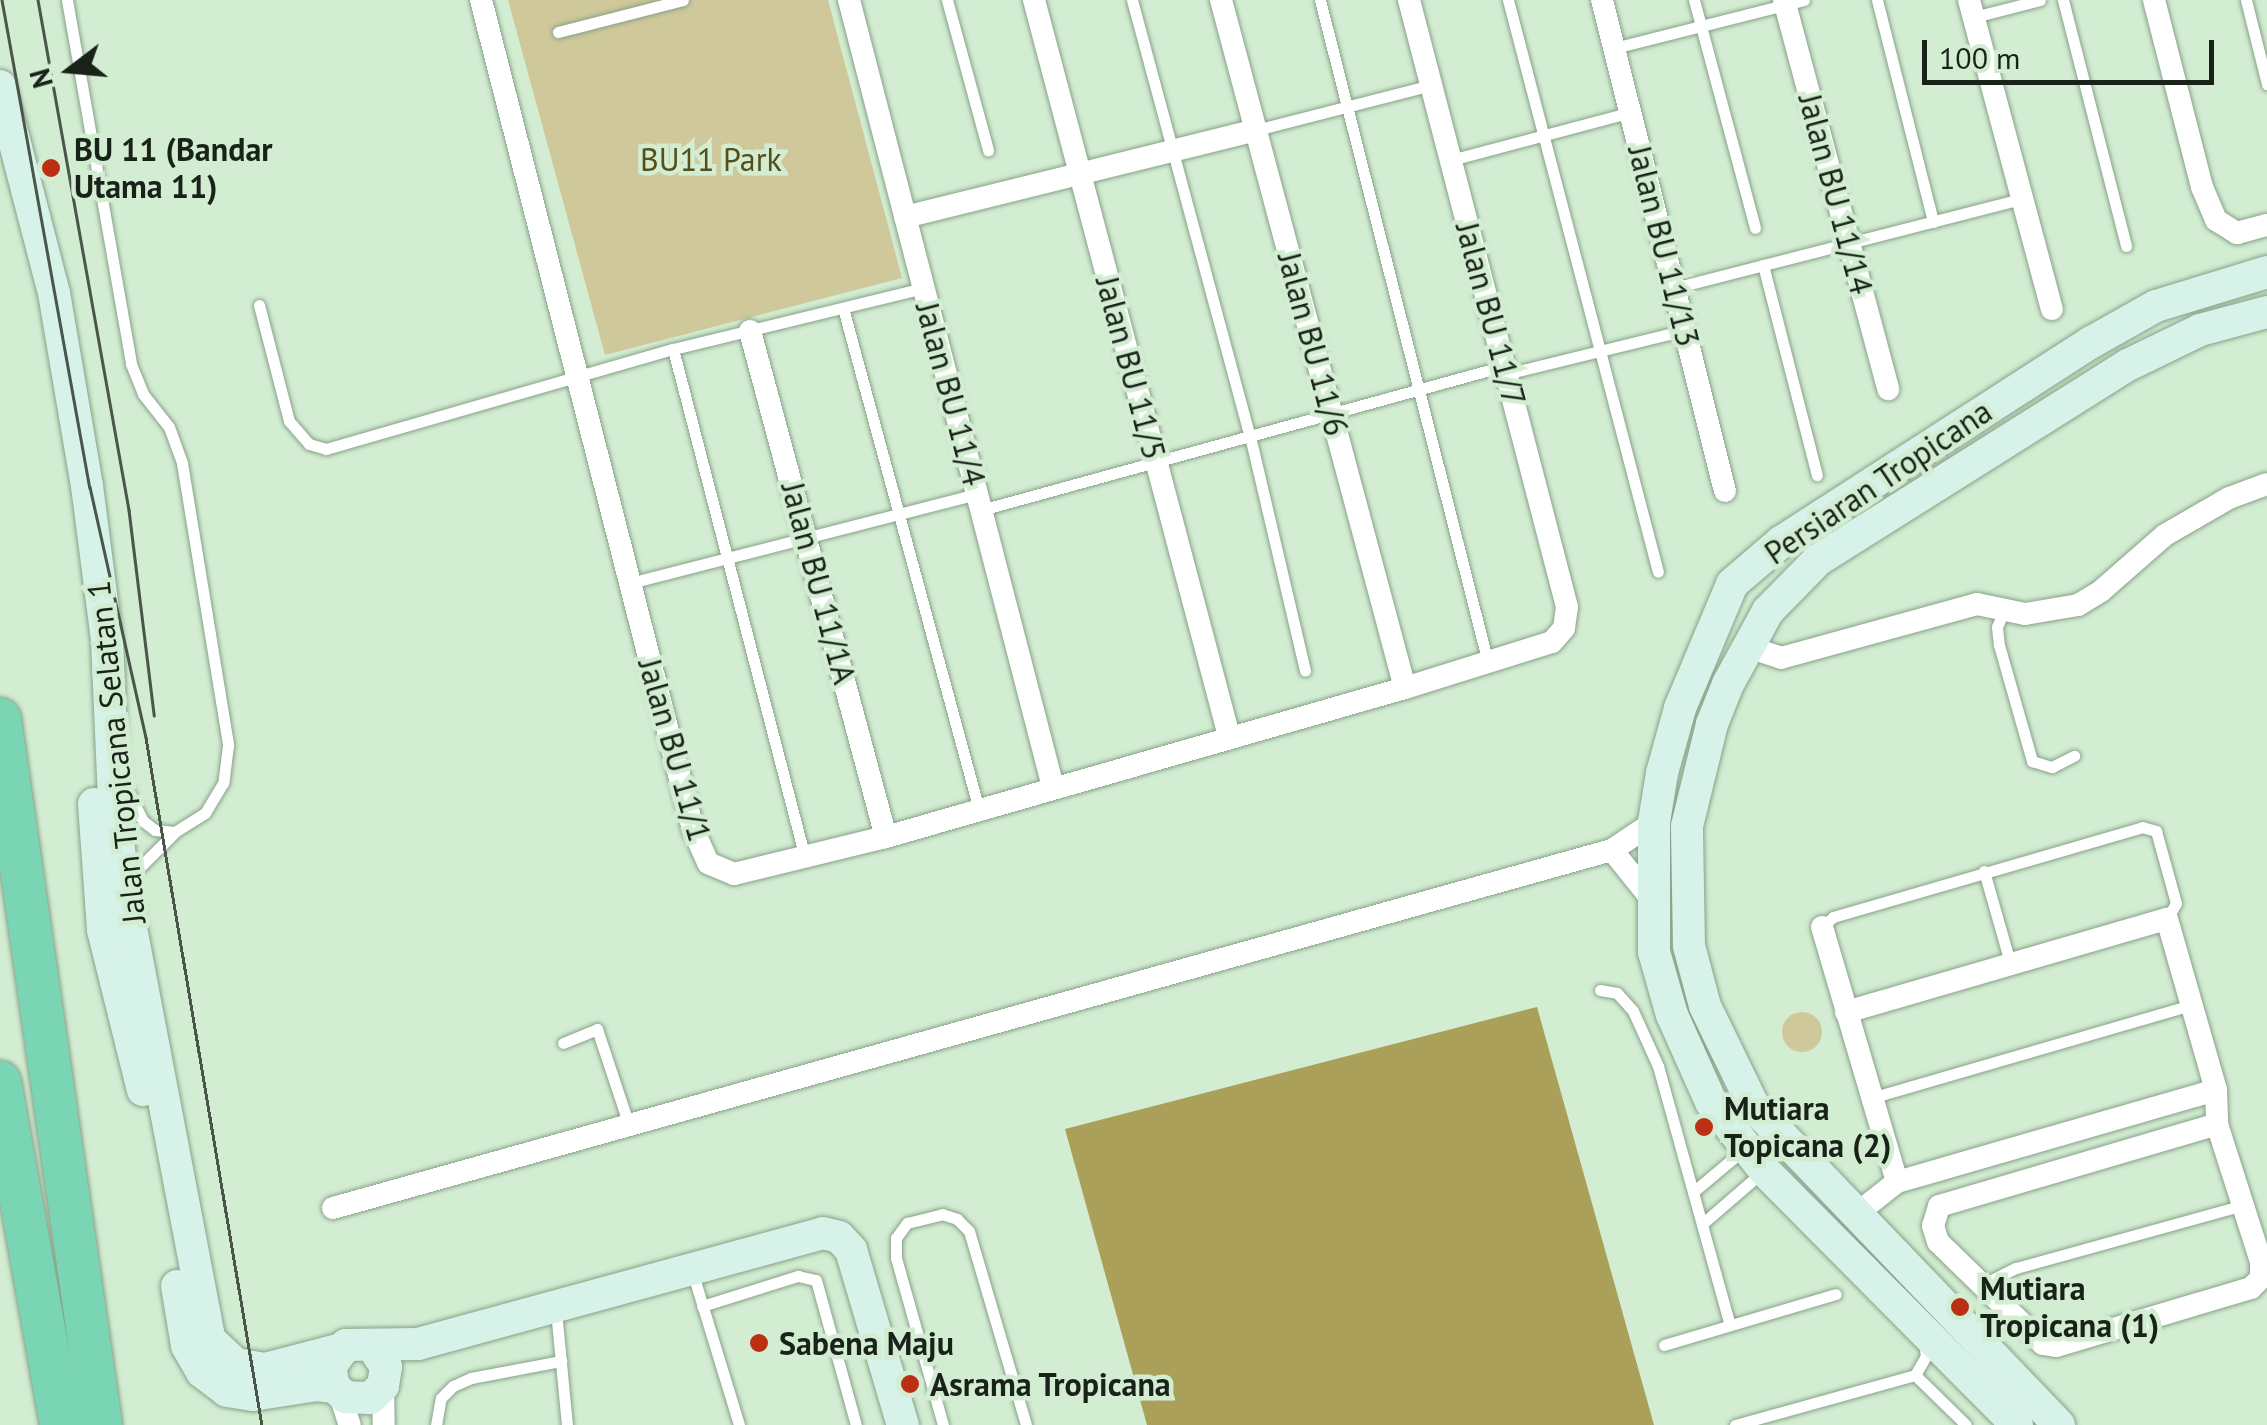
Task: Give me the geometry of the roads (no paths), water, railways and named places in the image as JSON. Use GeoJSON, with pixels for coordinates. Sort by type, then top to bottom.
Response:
{"type":"FeatureCollection","features":[{"type":"Feature","properties":{"kind":"highway"},"geometry":{"type":"LineString","coordinates":[[0,719],[101,1425]]}},
{"type":"Feature","properties":{"kind":"highway"},"geometry":{"type":"LineString","coordinates":[[0,1082],[60,1425]]}},
{"type":"Feature","properties":{"kind":"street","name":"Jalan BU 11/1"},"geometry":{"type":"LineString","coordinates":[[481,0],[693,829],[708,862],[734,874],[886,837],[1488,663],[1552,642],[1564,628]]}},
{"type":"Feature","properties":{"kind":"street","name":"Jalan BU 11/4"},"geometry":{"type":"LineString","coordinates":[[849,0],[1053,787]]}},
{"type":"Feature","properties":{"kind":"street","name":"Jalan BU 11/5"},"geometry":{"type":"LineString","coordinates":[[1034,0],[1229,736]]}},
{"type":"Feature","properties":{"kind":"street","name":"Jalan BU 11/6"},"geometry":{"type":"LineString","coordinates":[[1221,0],[1405,688]]}},
{"type":"Feature","properties":{"kind":"street","name":"Jalan BU 11/7"},"geometry":{"type":"LineString","coordinates":[[1409,0],[1567,607],[1564,628]]}},
{"type":"Feature","properties":{"kind":"street","name":"Jalan BU 11/13"},"geometry":{"type":"LineString","coordinates":[[1602,0],[1725,492]]}},
{"type":"Feature","properties":{"kind":"street"},"geometry":{"type":"LineString","coordinates":[[2154,0],[2202,187],[2216,220],[2237,232],[2267,225]]}},
{"type":"Feature","properties":{"kind":"street","name":"Jalan BU 11/14"},"geometry":{"type":"LineString","coordinates":[[1791,2],[1888,388]]}},
{"type":"Feature","properties":{"kind":"street"},"geometry":{"type":"LineString","coordinates":[[1971,9],[2052,309]]}},
{"type":"Feature","properties":{"kind":"street","name":"Jalan Tropicana Selatan 1"},"geometry":{"type":"LineString","coordinates":[[0,86],[54,293],[87,486],[107,640],[123,886],[210,1340],[236,1364],[265,1368],[338,1350]]}},
{"type":"Feature","properties":{"kind":"street"},"geometry":{"type":"LineString","coordinates":[[905,217],[1256,130]]}},
{"type":"Feature","properties":{"kind":"street","name":"Jalan Tropicana Selatan 1"},"geometry":{"type":"LineString","coordinates":[[0,151],[32,270],[68,462],[90,659],[103,930],[150,1115],[188,1346],[202,1372],[227,1391],[253,1395],[318,1384],[336,1390]]}},
{"type":"Feature","properties":{"kind":"street","name":"Persiaran Tropicana"},"geometry":{"type":"LineString","coordinates":[[2017,1425],[1755,1158],[1711,1102],[1672,1015],[1654,952],[1654,822],[1680,708],[1732,584],[1780,542],[2090,343],[2156,306],[2267,272]]}},
{"type":"Feature","properties":{"kind":"street","name":"Persiaran Tropicana"},"geometry":{"type":"LineString","coordinates":[[2059,1425],[1754,1107],[1705,1006],[1689,946],[1687,826],[1712,724],[1744,651],[1768,611],[1818,560],[2128,365],[2200,330],[2267,312]]}},
{"type":"Feature","properties":{"kind":"street","name":"Jalan BU 11/1A"},"geometry":{"type":"LineString","coordinates":[[750,330],[886,837]]}},
{"type":"Feature","properties":{"kind":"street"},"geometry":{"type":"LineString","coordinates":[[1705,646],[1729,642],[1744,651],[1781,658],[1976,604],[2025,614],[2078,604],[2101,591],[2165,535],[2228,498],[2267,484]]}},
{"type":"Feature","properties":{"kind":"street"},"geometry":{"type":"LineString","coordinates":[[1732,584],[1740,606],[1768,611]]}},
{"type":"Feature","properties":{"kind":"street"},"geometry":{"type":"LineString","coordinates":[[333,1208],[1612,850],[1654,822]]}},
{"type":"Feature","properties":{"kind":"street"},"geometry":{"type":"LineString","coordinates":[[1612,850],[1652,901]]}},
{"type":"Feature","properties":{"kind":"street"},"geometry":{"type":"LineString","coordinates":[[1846,1012],[2168,919],[2216,1090],[2217,1124],[2261,1262],[2261,1278],[2251,1288],[2056,1346],[2042,1344],[1938,1242],[1933,1226],[1938,1206],[2217,1124]]}},
{"type":"Feature","properties":{"kind":"street"},"geometry":{"type":"LineString","coordinates":[[1822,927],[1897,1182]]}},
{"type":"Feature","properties":{"kind":"street"},"geometry":{"type":"LineString","coordinates":[[1855,1214],[1897,1182],[2216,1090]]}},
{"type":"Feature","properties":{"kind":"street"},"geometry":{"type":"LineString","coordinates":[[336,1390],[362,1400],[380,1369],[418,1344],[823,1232],[840,1237],[851,1250],[903,1425]]}},
{"type":"Feature","properties":{"kind":"street"},"geometry":{"type":"LineString","coordinates":[[350,1425],[330,1367],[338,1350],[355,1342],[380,1369],[384,1425]]}},
{"type":"Feature","properties":{"kind":"lane"},"geometry":{"type":"LineString","coordinates":[[67,0],[131,364],[143,394],[169,427],[182,463],[228,746],[223,783],[205,813],[174,832],[143,860],[123,886],[103,930]]}},
{"type":"Feature","properties":{"kind":"lane"},"geometry":{"type":"LineString","coordinates":[[558,32],[684,0]]}},
{"type":"Feature","properties":{"kind":"lane"},"geometry":{"type":"LineString","coordinates":[[947,0],[988,150]]}},
{"type":"Feature","properties":{"kind":"lane"},"geometry":{"type":"LineString","coordinates":[[1132,0],[1250,436],[1305,670]]}},
{"type":"Feature","properties":{"kind":"lane"},"geometry":{"type":"LineString","coordinates":[[1320,0],[1488,663]]}},
{"type":"Feature","properties":{"kind":"lane"},"geometry":{"type":"LineString","coordinates":[[1508,0],[1658,572]]}},
{"type":"Feature","properties":{"kind":"lane"},"geometry":{"type":"LineString","coordinates":[[1694,0],[1755,228]]}},
{"type":"Feature","properties":{"kind":"lane"},"geometry":{"type":"LineString","coordinates":[[1877,0],[1933,222]]}},
{"type":"Feature","properties":{"kind":"lane"},"geometry":{"type":"LineString","coordinates":[[1971,9],[2040,0]]}},
{"type":"Feature","properties":{"kind":"lane"},"geometry":{"type":"LineString","coordinates":[[2063,0],[2126,246]]}},
{"type":"Feature","properties":{"kind":"lane"},"geometry":{"type":"LineString","coordinates":[[2246,0],[2267,84]]}},
{"type":"Feature","properties":{"kind":"lane"},"geometry":{"type":"LineString","coordinates":[[1614,48],[1791,2]]}},
{"type":"Feature","properties":{"kind":"lane"},"geometry":{"type":"LineString","coordinates":[[1256,130],[1431,85]]}},
{"type":"Feature","properties":{"kind":"lane"},"geometry":{"type":"LineString","coordinates":[[1450,160],[1631,112]]}},
{"type":"Feature","properties":{"kind":"lane"},"geometry":{"type":"LineString","coordinates":[[1674,288],[2021,200]]}},
{"type":"Feature","properties":{"kind":"lane"},"geometry":{"type":"LineString","coordinates":[[1763,265],[1818,475]]}},
{"type":"Feature","properties":{"kind":"lane"},"geometry":{"type":"LineString","coordinates":[[259,305],[289,421],[309,444],[326,449],[578,380],[673,349],[924,288]]}},
{"type":"Feature","properties":{"kind":"lane"},"geometry":{"type":"LineString","coordinates":[[843,308],[979,810]]}},
{"type":"Feature","properties":{"kind":"lane"},"geometry":{"type":"LineString","coordinates":[[630,583],[899,514],[979,502],[1156,463],[1419,389],[1685,330]]}},
{"type":"Feature","properties":{"kind":"lane"},"geometry":{"type":"LineString","coordinates":[[673,349],[805,858]]}},
{"type":"Feature","properties":{"kind":"lane"},"geometry":{"type":"LineString","coordinates":[[2004,611],[1997,627],[1999,645],[2032,761],[2052,767],[2074,756]]}},
{"type":"Feature","properties":{"kind":"lane"},"geometry":{"type":"LineString","coordinates":[[111,735],[126,791],[144,822],[155,830],[174,832]]}},
{"type":"Feature","properties":{"kind":"lane"},"geometry":{"type":"LineString","coordinates":[[1822,927],[1833,916],[2150,826],[2156,830],[2176,903],[2168,919]]}},
{"type":"Feature","properties":{"kind":"lane"},"geometry":{"type":"LineString","coordinates":[[1984,871],[2010,962]]}},
{"type":"Feature","properties":{"kind":"lane"},"geometry":{"type":"LineString","coordinates":[[1600,990],[1616,993],[1633,1011],[1644,1034],[1730,1324]]}},
{"type":"Feature","properties":{"kind":"lane"},"geometry":{"type":"LineString","coordinates":[[1870,1098],[2192,1004]]}},
{"type":"Feature","properties":{"kind":"lane"},"geometry":{"type":"LineString","coordinates":[[563,1043],[597,1028],[629,1125]]}},
{"type":"Feature","properties":{"kind":"lane"},"geometry":{"type":"LineString","coordinates":[[1693,1192],[1755,1158]]}},
{"type":"Feature","properties":{"kind":"lane"},"geometry":{"type":"LineString","coordinates":[[1702,1224],[1755,1158]]}},
{"type":"Feature","properties":{"kind":"lane"},"geometry":{"type":"LineString","coordinates":[[1982,1285],[2016,1268],[2243,1205]]}},
{"type":"Feature","properties":{"kind":"lane"},"geometry":{"type":"LineString","coordinates":[[943,1425],[896,1258],[896,1238],[907,1223],[942,1214],[957,1218],[969,1230],[1026,1425]]}},
{"type":"Feature","properties":{"kind":"lane"},"geometry":{"type":"LineString","coordinates":[[692,1271],[739,1425]]}},
{"type":"Feature","properties":{"kind":"lane"},"geometry":{"type":"LineString","coordinates":[[702,1306],[798,1276],[816,1280],[856,1425]]}},
{"type":"Feature","properties":{"kind":"lane"},"geometry":{"type":"LineString","coordinates":[[1664,1345],[1836,1294]]}},
{"type":"Feature","properties":{"kind":"lane"},"geometry":{"type":"LineString","coordinates":[[556,1307],[567,1425]]}},
{"type":"Feature","properties":{"kind":"lane"},"geometry":{"type":"LineString","coordinates":[[1735,1425],[1915,1375],[1926,1356],[1922,1327]]}},
{"type":"Feature","properties":{"kind":"lane"},"geometry":{"type":"LineString","coordinates":[[436,1425],[441,1398],[454,1386],[471,1378],[561,1361]]}},
{"type":"Feature","properties":{"kind":"lane"},"geometry":{"type":"LineString","coordinates":[[1915,1375],[1966,1425]]}},
{"type":"Feature","properties":{"kind":"tram line"},"geometry":{"type":"LineString","coordinates":[[2,0],[90,487],[146,738],[262,1425]]}},
{"type":"Feature","properties":{"kind":"tram line"},"geometry":{"type":"LineString","coordinates":[[38,0],[129,510],[154,715]]}},
{"type":"Feature","properties":{"kind":"place","name":"BU 11 (Bandar Utama 11)"},"geometry":{"type":"Point","coordinates":[51,168]}},
{"type":"Feature","properties":{"kind":"place","name":"Mutiara Topicana (2)"},"geometry":{"type":"Point","coordinates":[1704,1127]}},
{"type":"Feature","properties":{"kind":"place","name":"Mutiara Tropicana (1)"},"geometry":{"type":"Point","coordinates":[1960,1307]}},
{"type":"Feature","properties":{"kind":"place","name":"Sabena Maju"},"geometry":{"type":"Point","coordinates":[759,1343]}},
{"type":"Feature","properties":{"kind":"place","name":"Asrama Tropicana"},"geometry":{"type":"Point","coordinates":[910,1384]}},
{"type":"Feature","properties":{"kind":"park label","name":"BU11 Park"},"geometry":{"type":"Point","coordinates":[711,159]}}]}
